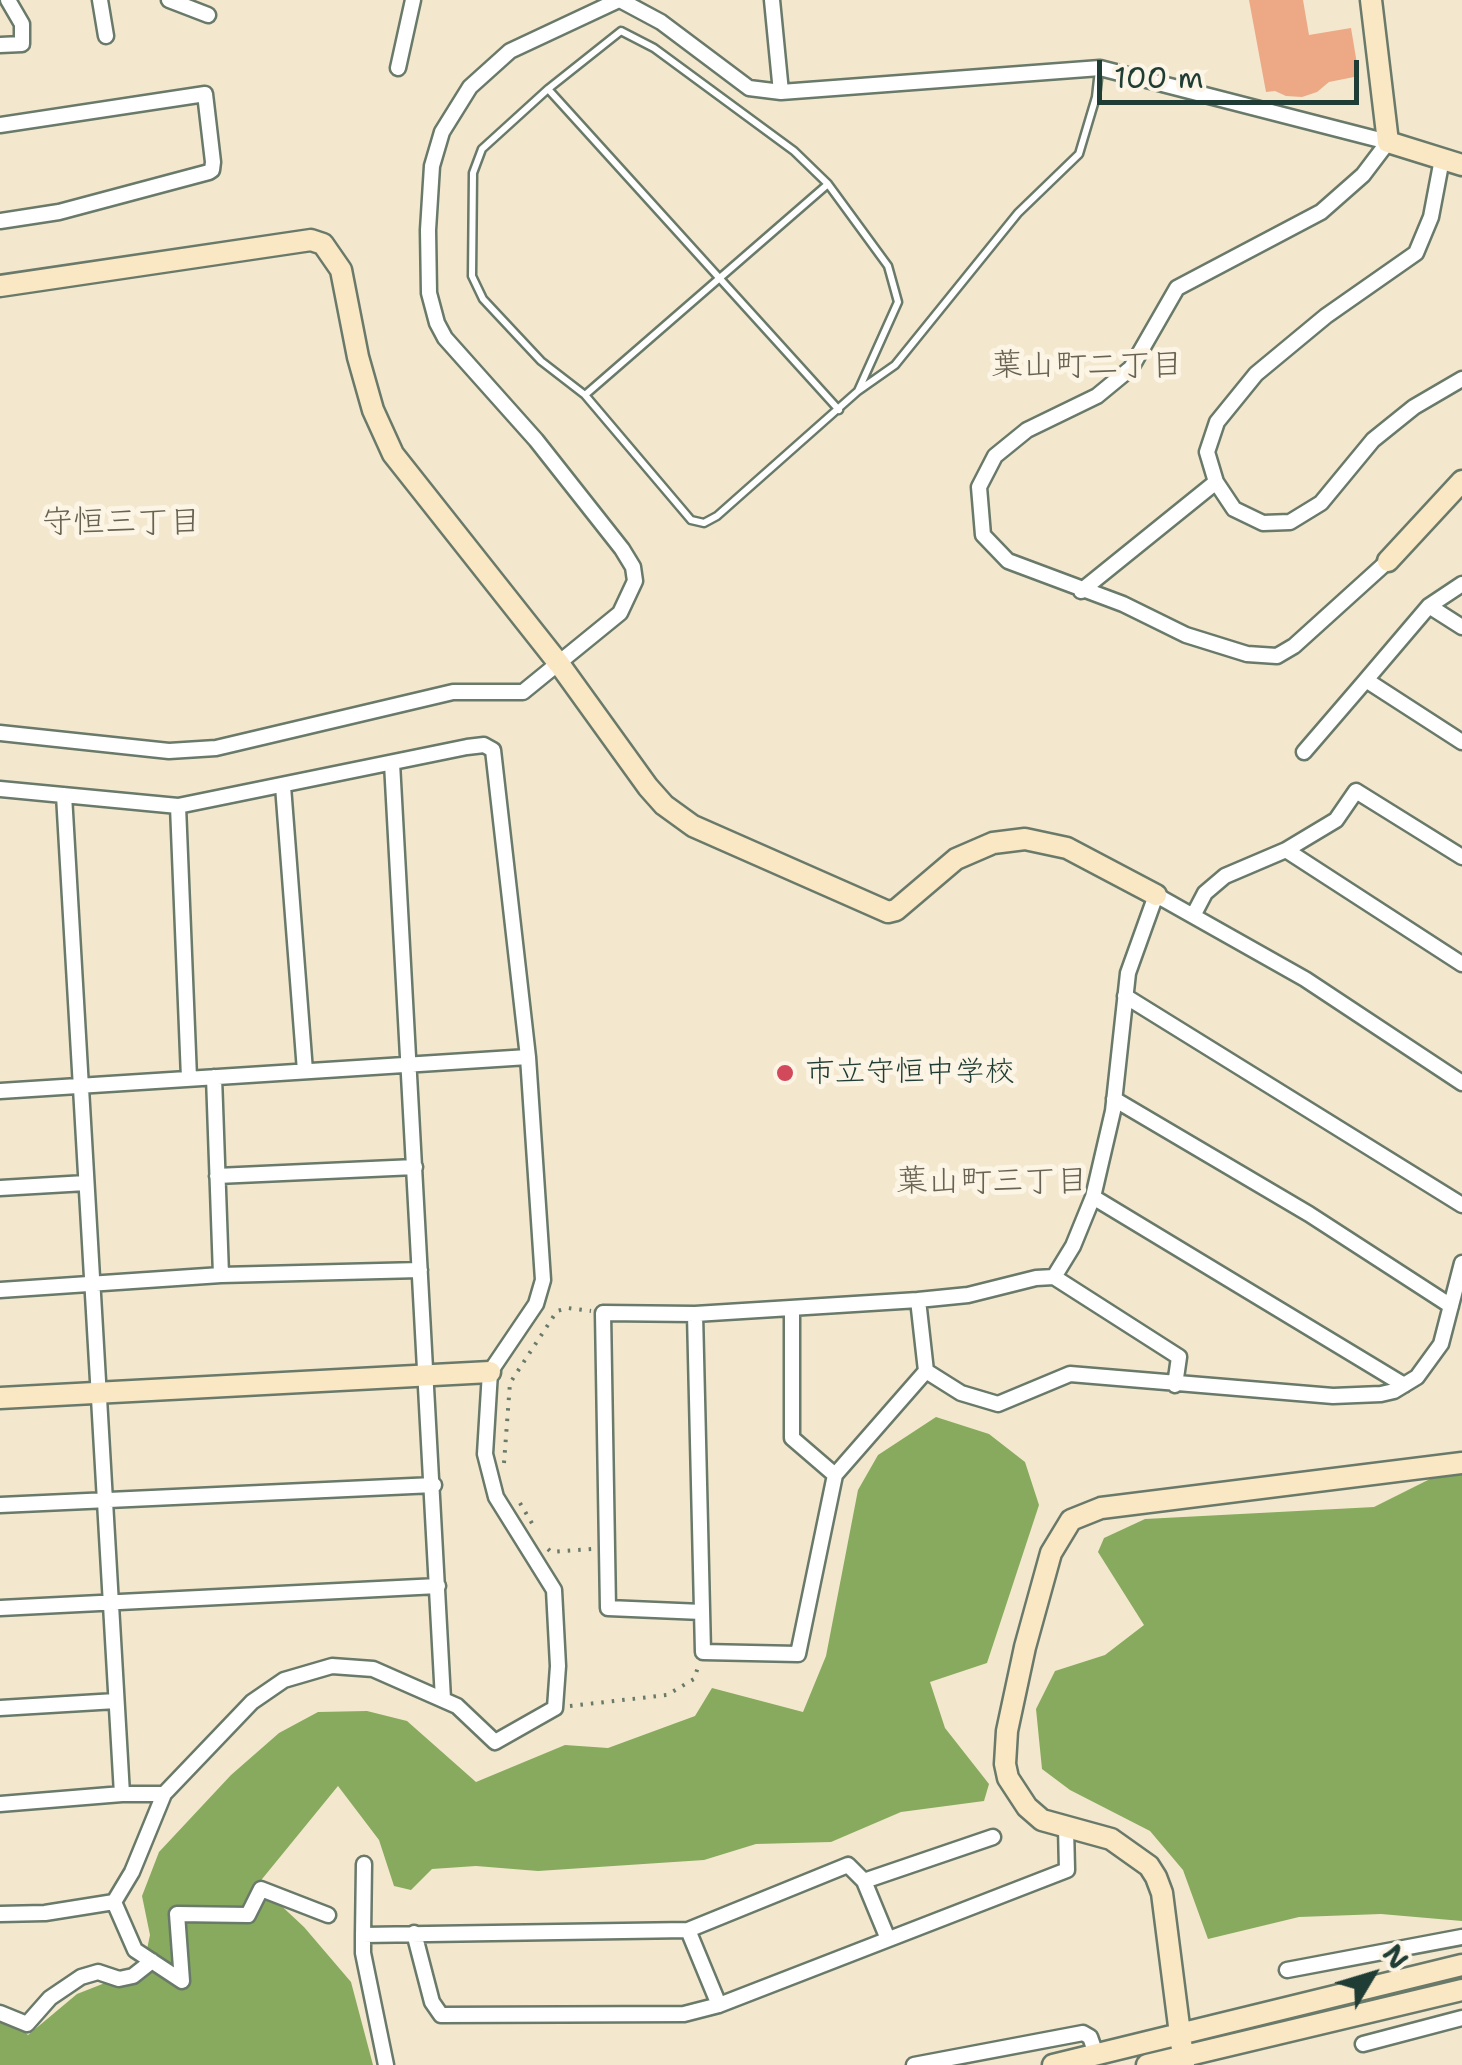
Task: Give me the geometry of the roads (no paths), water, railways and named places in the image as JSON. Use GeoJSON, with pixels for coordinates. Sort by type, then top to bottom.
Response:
{"type":"FeatureCollection","features":[{"type":"Feature","properties":{"kind":"street"},"geometry":{"type":"LineString","coordinates":[[0,45],[22,44],[22,24],[8,0]]}},
{"type":"Feature","properties":{"kind":"street"},"geometry":{"type":"LineString","coordinates":[[100,0],[106,36]]}},
{"type":"Feature","properties":{"kind":"street"},"geometry":{"type":"LineString","coordinates":[[169,0],[208,15]]}},
{"type":"Feature","properties":{"kind":"street"},"geometry":{"type":"LineString","coordinates":[[398,68],[414,0]]}},
{"type":"Feature","properties":{"kind":"street"},"geometry":{"type":"LineString","coordinates":[[0,733],[169,751],[216,748],[453,692],[523,692],[620,612],[635,581],[633,567],[536,440],[445,338],[436,323],[429,293],[432,166],[442,132],[458,101],[489,67],[510,51],[620,0],[660,22],[749,88],[781,92],[1100,68],[1452,162],[1416,254],[1326,316],[1256,374],[1217,422],[1207,452],[1216,482],[1234,509],[1263,522],[1290,522],[1320,502],[1373,440],[1414,406],[1462,379]]}},
{"type":"Feature","properties":{"kind":"street"},"geometry":{"type":"LineString","coordinates":[[772,0],[781,92]]}},
{"type":"Feature","properties":{"kind":"street"},"geometry":{"type":"LineString","coordinates":[[1372,0],[1388,142],[1364,175],[1321,212],[1177,288],[1131,368],[1097,396],[1027,430],[994,456],[979,488],[983,535],[1008,560],[1123,604],[1186,635],[1247,654],[1277,656],[1294,646],[1388,560],[1462,481]]}},
{"type":"Feature","properties":{"kind":"street"},"geometry":{"type":"LineString","coordinates":[[0,125],[205,94],[213,162],[208,172],[60,212],[0,221]]}},
{"type":"Feature","properties":{"kind":"street"},"geometry":{"type":"LineString","coordinates":[[0,286],[310,240],[323,244],[341,270],[358,357],[393,454],[560,665],[648,788],[692,826],[879,910],[896,910],[956,859],[993,843],[1024,840],[1067,848],[1194,914],[1305,979],[1462,1083]]}},
{"type":"Feature","properties":{"kind":"street"},"geometry":{"type":"LineString","coordinates":[[1081,590],[1216,482]]}},
{"type":"Feature","properties":{"kind":"street"},"geometry":{"type":"LineString","coordinates":[[1304,752],[1428,606],[1462,584]]}},
{"type":"Feature","properties":{"kind":"street"},"geometry":{"type":"LineString","coordinates":[[1428,606],[1462,627]]}},
{"type":"Feature","properties":{"kind":"street"},"geometry":{"type":"LineString","coordinates":[[1366,680],[1462,742]]}},
{"type":"Feature","properties":{"kind":"street"},"geometry":{"type":"LineString","coordinates":[[0,788],[178,806],[484,744],[493,750],[528,1057],[544,1280],[536,1304],[490,1372],[485,1454],[496,1497],[554,1590],[558,1666],[555,1708],[495,1742],[457,1706],[373,1669],[332,1666],[284,1680],[252,1702],[164,1794],[132,1872],[114,1902],[45,1913],[0,1914]]}},
{"type":"Feature","properties":{"kind":"street"},"geometry":{"type":"LineString","coordinates":[[392,763],[443,1699]]}},
{"type":"Feature","properties":{"kind":"street"},"geometry":{"type":"LineString","coordinates":[[282,786],[304,1071]]}},
{"type":"Feature","properties":{"kind":"street"},"geometry":{"type":"LineString","coordinates":[[1194,914],[1206,894],[1225,876],[1286,850],[1336,820],[1356,791],[1462,857]]}},
{"type":"Feature","properties":{"kind":"street"},"geometry":{"type":"LineString","coordinates":[[64,795],[122,1794]]}},
{"type":"Feature","properties":{"kind":"street"},"geometry":{"type":"LineString","coordinates":[[178,806],[189,1078]]}},
{"type":"Feature","properties":{"kind":"street"},"geometry":{"type":"LineString","coordinates":[[1286,850],[1462,964]]}},
{"type":"Feature","properties":{"kind":"street"},"geometry":{"type":"LineString","coordinates":[[1054,1277],[1073,1246],[1093,1196],[1114,1100],[1131,958],[1156,895]]}},
{"type":"Feature","properties":{"kind":"street"},"geometry":{"type":"LineString","coordinates":[[1125,996],[1462,1205]]}},
{"type":"Feature","properties":{"kind":"street"},"geometry":{"type":"LineString","coordinates":[[0,1091],[528,1057]]}},
{"type":"Feature","properties":{"kind":"street"},"geometry":{"type":"LineString","coordinates":[[214,1077],[221,1275]]}},
{"type":"Feature","properties":{"kind":"street"},"geometry":{"type":"LineString","coordinates":[[1114,1100],[1309,1214],[1451,1306]]}},
{"type":"Feature","properties":{"kind":"street"},"geometry":{"type":"LineString","coordinates":[[217,1176],[415,1168]]}},
{"type":"Feature","properties":{"kind":"street"},"geometry":{"type":"LineString","coordinates":[[0,1188],[86,1184]]}},
{"type":"Feature","properties":{"kind":"street"},"geometry":{"type":"LineString","coordinates":[[1093,1196],[1404,1385]]}},
{"type":"Feature","properties":{"kind":"street"},"geometry":{"type":"LineString","coordinates":[[926,1371],[961,1392],[998,1404],[1070,1374],[1361,1397],[1394,1391],[1416,1376],[1441,1344],[1462,1263]]}},
{"type":"Feature","properties":{"kind":"street"},"geometry":{"type":"LineString","coordinates":[[0,1290],[221,1275],[420,1270]]}},
{"type":"Feature","properties":{"kind":"street"},"geometry":{"type":"LineString","coordinates":[[702,1612],[608,1608],[603,1312],[695,1314],[918,1300],[968,1295],[1054,1277],[1180,1357],[1175,1385]]}},
{"type":"Feature","properties":{"kind":"street"},"geometry":{"type":"LineString","coordinates":[[695,1314],[703,1652],[798,1654],[835,1475],[926,1371],[918,1300]]}},
{"type":"Feature","properties":{"kind":"street"},"geometry":{"type":"LineString","coordinates":[[792,1308],[792,1438],[835,1475]]}},
{"type":"Feature","properties":{"kind":"street"},"geometry":{"type":"LineString","coordinates":[[0,1398],[490,1372]]}},
{"type":"Feature","properties":{"kind":"street"},"geometry":{"type":"LineString","coordinates":[[1181,2055],[1162,1893],[1149,1866],[1123,1846],[1042,1820],[1027,1807],[1008,1778],[1007,1731],[1051,1553],[1071,1520],[1101,1508],[1462,1463]]}},
{"type":"Feature","properties":{"kind":"street"},"geometry":{"type":"LineString","coordinates":[[0,1505],[434,1485]]}},
{"type":"Feature","properties":{"kind":"street"},"geometry":{"type":"LineString","coordinates":[[0,1608],[438,1586]]}},
{"type":"Feature","properties":{"kind":"street"},"geometry":{"type":"LineString","coordinates":[[0,1708],[116,1702]]}},
{"type":"Feature","properties":{"kind":"street"},"geometry":{"type":"LineString","coordinates":[[0,1804],[164,1794]]}},
{"type":"Feature","properties":{"kind":"street"},"geometry":{"type":"LineString","coordinates":[[414,1933],[432,2002],[441,2015],[684,2014],[719,2005],[1068,1870],[1066,1827]]}},
{"type":"Feature","properties":{"kind":"street"},"geometry":{"type":"LineString","coordinates":[[864,1881],[993,1837]]}},
{"type":"Feature","properties":{"kind":"street"},"geometry":{"type":"LineString","coordinates":[[364,1864],[363,1953],[386,2065]]}},
{"type":"Feature","properties":{"kind":"street"},"geometry":{"type":"LineString","coordinates":[[363,1936],[688,1930],[848,1865],[864,1881],[888,1939]]}},
{"type":"Feature","properties":{"kind":"street"},"geometry":{"type":"LineString","coordinates":[[114,1902],[135,1950],[182,1981],[177,1914],[248,1915],[261,1889],[328,1916]]}},
{"type":"Feature","properties":{"kind":"street"},"geometry":{"type":"LineString","coordinates":[[688,1930],[719,2005]]}},
{"type":"Feature","properties":{"kind":"street"},"geometry":{"type":"LineString","coordinates":[[1287,1970],[1462,1937]]}},
{"type":"Feature","properties":{"kind":"street"},"geometry":{"type":"LineString","coordinates":[[0,2013],[26,2024],[50,1998],[81,1977],[98,1972],[119,1980],[133,1976],[152,1961]]}},
{"type":"Feature","properties":{"kind":"street"},"geometry":{"type":"LineString","coordinates":[[1147,2065],[1462,1965]]}},
{"type":"Feature","properties":{"kind":"street"},"geometry":{"type":"LineString","coordinates":[[1053,2065],[1096,2054],[1181,2055],[1462,1990]]}},
{"type":"Feature","properties":{"kind":"street"},"geometry":{"type":"LineString","coordinates":[[1363,2044],[1462,2018]]}},
{"type":"Feature","properties":{"kind":"street"},"geometry":{"type":"LineString","coordinates":[[914,2065],[1083,2033],[1090,2037],[1096,2054]]}},
{"type":"Feature","properties":{"kind":"lane"},"geometry":{"type":"LineString","coordinates":[[858,392],[898,302],[888,266],[828,184],[794,150],[654,48],[621,31],[548,89],[482,149],[473,174],[472,276],[483,299],[530,349],[585,395],[691,520],[704,522],[895,365],[1018,212],[1078,154],[1096,97],[1100,68]]}},
{"type":"Feature","properties":{"kind":"lane"},"geometry":{"type":"LineString","coordinates":[[548,89],[839,410]]}},
{"type":"Feature","properties":{"kind":"lane"},"geometry":{"type":"LineString","coordinates":[[585,395],[828,184]]}},
{"type":"Feature","properties":{"kind":"place","name":"市立守恒中学校"},"geometry":{"type":"Point","coordinates":[785,1073]}},
{"type":"Feature","properties":{"kind":"district","name":"葉山町二丁目"},"geometry":{"type":"Point","coordinates":[1087,367]}},
{"type":"Feature","properties":{"kind":"district","name":"守恒三丁目"},"geometry":{"type":"Point","coordinates":[121,524]}},
{"type":"Feature","properties":{"kind":"district","name":"葉山町三丁目"},"geometry":{"type":"Point","coordinates":[992,1183]}}]}
